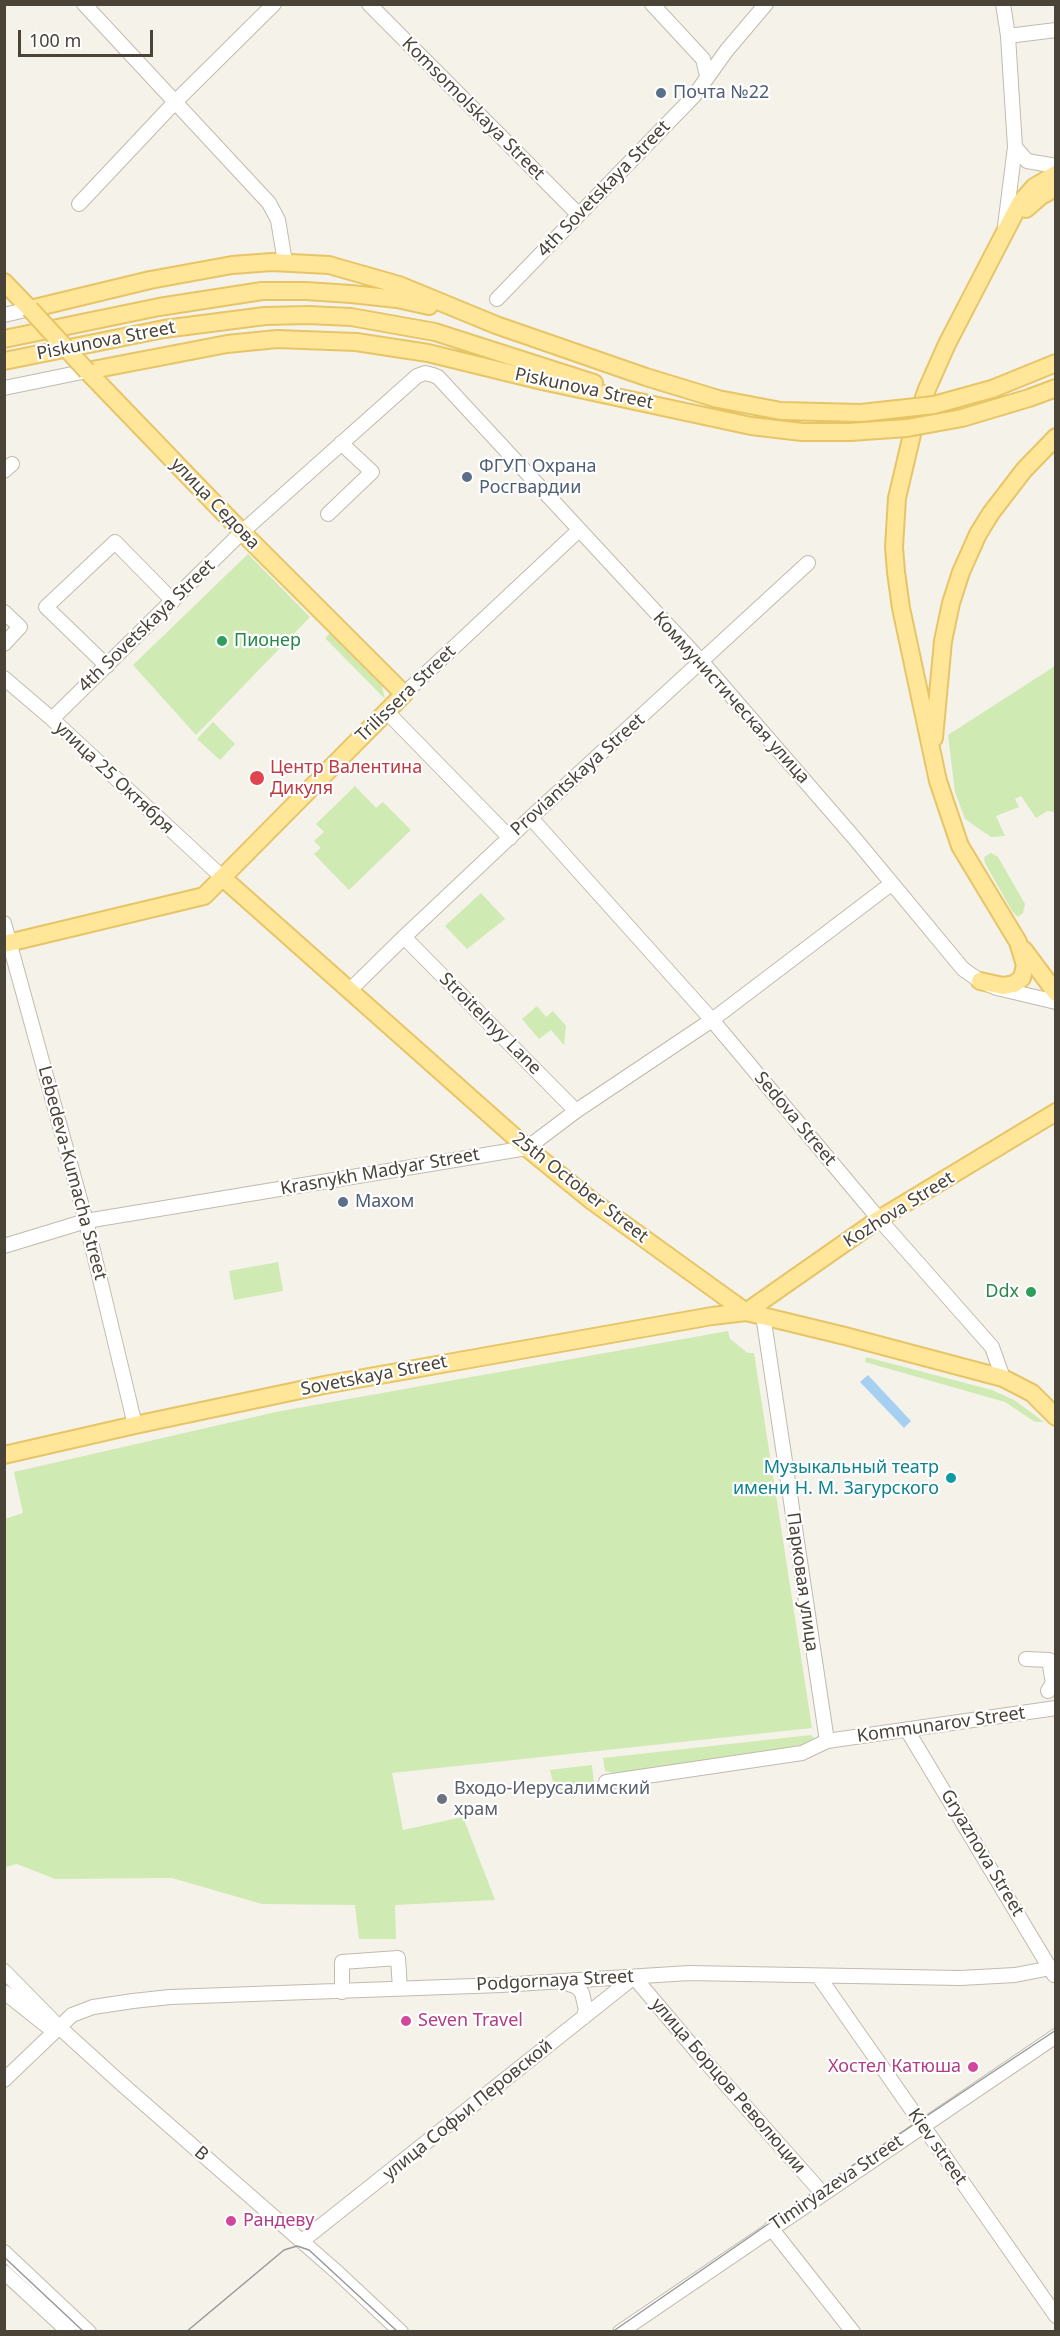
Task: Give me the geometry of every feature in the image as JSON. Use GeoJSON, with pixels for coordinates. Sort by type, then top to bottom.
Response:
{"type":"FeatureCollection","features":[{"type":"Feature","properties":{"kind":"main road"},"geometry":{"type":"LineString","coordinates":[[1056,174],[1034,187],[1015,211],[947,344],[927,389],[912,434],[897,498],[894,547],[896,572],[932,757],[960,846],[1018,942],[1056,993]]}},
{"type":"Feature","properties":{"kind":"main road"},"geometry":{"type":"LineString","coordinates":[[1004,235],[1033,202],[1056,188]]}},
{"type":"Feature","properties":{"kind":"main road"},"geometry":{"type":"LineString","coordinates":[[4,282],[30,309],[189,273],[251,263],[285,262],[329,265],[399,285],[496,325],[646,377],[718,399],[781,411],[861,413],[934,405],[992,389],[1056,363]]}},
{"type":"Feature","properties":{"kind":"main road","name":"Piskunova Street"},"geometry":{"type":"LineString","coordinates":[[4,339],[159,307],[262,291],[306,291],[397,299],[443,309],[496,325]]}},
{"type":"Feature","properties":{"kind":"main road","name":"улица Седова"},"geometry":{"type":"LineString","coordinates":[[30,309],[242,532],[404,694]]}},
{"type":"Feature","properties":{"kind":"main road","name":"Piskunova Street"},"geometry":{"type":"LineString","coordinates":[[4,361],[153,331],[221,321],[265,316],[351,317],[435,332],[669,407]]}},
{"type":"Feature","properties":{"kind":"main road","name":"Piskunova Street"},"geometry":{"type":"LineString","coordinates":[[87,371],[227,344],[277,339],[315,339],[397,347],[542,381],[669,407]]}},
{"type":"Feature","properties":{"kind":"main road"},"geometry":{"type":"LineString","coordinates":[[669,407],[718,420],[785,431],[850,432],[907,428],[962,418],[1029,399],[1056,388]]}},
{"type":"Feature","properties":{"kind":"main road"},"geometry":{"type":"LineString","coordinates":[[932,757],[943,641],[951,603],[961,572],[978,534],[991,513],[1024,470],[1056,437]]}},
{"type":"Feature","properties":{"kind":"main road","name":"Trilissera Street"},"geometry":{"type":"LineString","coordinates":[[7,944],[204,896],[404,694]]}},
{"type":"Feature","properties":{"kind":"main road","name":"25th October Street"},"geometry":{"type":"LineString","coordinates":[[223,878],[527,1148],[592,1201],[746,1312],[1003,1378]]}},
{"type":"Feature","properties":{"kind":"main road"},"geometry":{"type":"LineString","coordinates":[[980,981],[1006,986],[1021,980],[1025,965],[1018,942]]}},
{"type":"Feature","properties":{"kind":"main road","name":"Kozhova Street"},"geometry":{"type":"LineString","coordinates":[[746,1312],[879,1219],[1056,1112]]}},
{"type":"Feature","properties":{"kind":"main road","name":"Sovetskaya Street"},"geometry":{"type":"LineString","coordinates":[[4,1455],[324,1385],[712,1316],[746,1312]]}},
{"type":"Feature","properties":{"kind":"main road"},"geometry":{"type":"LineString","coordinates":[[1003,1378],[1032,1393],[1056,1417]]}},
{"type":"Feature","properties":{"kind":"street"},"geometry":{"type":"LineString","coordinates":[[84,4],[269,203],[278,220],[285,262]]}},
{"type":"Feature","properties":{"kind":"street"},"geometry":{"type":"LineString","coordinates":[[79,204],[175,102],[274,4]]}},
{"type":"Feature","properties":{"kind":"street","name":"Komsomolskaya Street"},"geometry":{"type":"LineString","coordinates":[[369,4],[578,214]]}},
{"type":"Feature","properties":{"kind":"street"},"geometry":{"type":"LineString","coordinates":[[652,4],[703,59],[707,76]]}},
{"type":"Feature","properties":{"kind":"street","name":"4th Sovetskaya Street"},"geometry":{"type":"LineString","coordinates":[[497,299],[694,96],[707,76],[766,4]]}},
{"type":"Feature","properties":{"kind":"street"},"geometry":{"type":"LineString","coordinates":[[1003,4],[1008,36],[1015,147],[1004,235]]}},
{"type":"Feature","properties":{"kind":"street"},"geometry":{"type":"LineString","coordinates":[[1008,36],[1056,30]]}},
{"type":"Feature","properties":{"kind":"street"},"geometry":{"type":"LineString","coordinates":[[1015,147],[1027,161],[1056,166]]}},
{"type":"Feature","properties":{"kind":"street"},"geometry":{"type":"LineString","coordinates":[[4,315],[30,309]]}},
{"type":"Feature","properties":{"kind":"street","name":"Piskunova Street"},"geometry":{"type":"LineString","coordinates":[[4,388],[87,371]]}},
{"type":"Feature","properties":{"kind":"street","name":"Коммунистическая улица"},"geometry":{"type":"LineString","coordinates":[[341,443],[417,376],[425,374],[438,377],[702,662],[963,969],[980,981],[997,988],[1056,1002]]}},
{"type":"Feature","properties":{"kind":"street"},"geometry":{"type":"LineString","coordinates":[[328,514],[372,472],[341,443]]}},
{"type":"Feature","properties":{"kind":"street","name":"4th Sovetskaya Street"},"geometry":{"type":"LineString","coordinates":[[52,719],[242,532],[341,443]]}},
{"type":"Feature","properties":{"kind":"street","name":"Trilissera Street"},"geometry":{"type":"LineString","coordinates":[[404,694],[579,530]]}},
{"type":"Feature","properties":{"kind":"street"},"geometry":{"type":"LineString","coordinates":[[106,666],[46,607],[115,542],[173,601]]}},
{"type":"Feature","properties":{"kind":"street","name":"Proviantskaya Street"},"geometry":{"type":"LineString","coordinates":[[350,990],[531,818],[808,563]]}},
{"type":"Feature","properties":{"kind":"street"},"geometry":{"type":"LineString","coordinates":[[4,612],[20,627],[4,644]]}},
{"type":"Feature","properties":{"kind":"street","name":"улица 25 Октября"},"geometry":{"type":"LineString","coordinates":[[4,678],[174,824],[223,878]]}},
{"type":"Feature","properties":{"kind":"street"},"geometry":{"type":"LineString","coordinates":[[386,711],[510,838]]}},
{"type":"Feature","properties":{"kind":"street","name":"Sedova Street"},"geometry":{"type":"LineString","coordinates":[[531,818],[712,1020],[879,1219],[992,1347],[1003,1378]]}},
{"type":"Feature","properties":{"kind":"street","name":"Krasnykh Madyar Street"},"geometry":{"type":"LineString","coordinates":[[4,1246],[86,1221],[527,1148],[576,1111],[712,1020],[891,884]]}},
{"type":"Feature","properties":{"kind":"street","name":"Lebedeva-Kumacha Street"},"geometry":{"type":"LineString","coordinates":[[4,923],[7,944],[86,1221],[135,1425]]}},
{"type":"Feature","properties":{"kind":"street","name":"Stroitelnyy Lane"},"geometry":{"type":"LineString","coordinates":[[404,937],[576,1111]]}},
{"type":"Feature","properties":{"kind":"street","name":"Парковая улица"},"geometry":{"type":"LineString","coordinates":[[764,1315],[827,1742]]}},
{"type":"Feature","properties":{"kind":"street"},"geometry":{"type":"LineString","coordinates":[[1026,1659],[1050,1660],[1053,1683],[1048,1691]]}},
{"type":"Feature","properties":{"kind":"street","name":"Kommunarov Street"},"geometry":{"type":"LineString","coordinates":[[606,1782],[802,1754],[827,1742],[1056,1708]]}},
{"type":"Feature","properties":{"kind":"street","name":"Gryaznova Street"},"geometry":{"type":"LineString","coordinates":[[908,1730],[1054,1971]]}},
{"type":"Feature","properties":{"kind":"street"},"geometry":{"type":"LineString","coordinates":[[342,1992],[342,1962],[398,1958],[400,1989]]}},
{"type":"Feature","properties":{"kind":"street","name":"B"},"geometry":{"type":"LineString","coordinates":[[4,1971],[56,2029],[302,2241],[401,2331]]}},
{"type":"Feature","properties":{"kind":"street","name":"Podgornaya Street"},"geometry":{"type":"LineString","coordinates":[[4,2080],[72,2015],[93,2007],[170,1997],[342,1992],[689,1973],[960,1978],[1054,1971]]}},
{"type":"Feature","properties":{"kind":"street","name":"улица Софьи Перовской"},"geometry":{"type":"LineString","coordinates":[[302,2241],[634,1977]]}},
{"type":"Feature","properties":{"kind":"street","name":"улица Борцов Революции"},"geometry":{"type":"LineString","coordinates":[[634,1977],[823,2194]]}},
{"type":"Feature","properties":{"kind":"street","name":"Kiev street"},"geometry":{"type":"LineString","coordinates":[[819,1977],[1056,2316]]}},
{"type":"Feature","properties":{"kind":"street"},"geometry":{"type":"LineString","coordinates":[[560,1981],[577,1987],[582,1993],[586,2010],[583,2018]]}},
{"type":"Feature","properties":{"kind":"street"},"geometry":{"type":"LineString","coordinates":[[4,1992],[56,2029]]}},
{"type":"Feature","properties":{"kind":"street","name":"Timiryazeva Street"},"geometry":{"type":"LineString","coordinates":[[620,2331],[1056,2036]]}},
{"type":"Feature","properties":{"kind":"street"},"geometry":{"type":"LineString","coordinates":[[771,2228],[853,2331]]}},
{"type":"Feature","properties":{"kind":"street"},"geometry":{"type":"LineString","coordinates":[[4,2252],[89,2331]]}},
{"type":"Feature","properties":{"kind":"street"},"geometry":{"type":"LineString","coordinates":[[4,2272],[69,2331]]}},
{"type":"Feature","properties":{"kind":"green space","name":"Пионер"},"geometry":{"type":"Polygon","coordinates":[[[248,554],[310,617],[196,735],[133,665],[248,554]]]}},
{"type":"Feature","properties":{"kind":"green space"},"geometry":{"type":"Polygon","coordinates":[[[330,633],[382,686],[385,699],[325,638],[330,633]]]}},
{"type":"Feature","properties":{"kind":"green space"},"geometry":{"type":"Polygon","coordinates":[[[1055,666],[1055,812],[1047,811],[1036,818],[1021,796],[1015,799],[1019,807],[996,816],[1005,836],[991,837],[965,819],[955,792],[948,735],[1055,666]]]}},
{"type":"Feature","properties":{"kind":"green space"},"geometry":{"type":"Polygon","coordinates":[[[213,722],[235,744],[220,760],[197,739],[213,722]]]}},
{"type":"Feature","properties":{"kind":"green space"},"geometry":{"type":"Polygon","coordinates":[[[355,786],[376,808],[383,802],[411,830],[349,890],[314,854],[321,848],[314,841],[324,832],[316,824],[355,786]]]}},
{"type":"Feature","properties":{"kind":"green space"},"geometry":{"type":"Polygon","coordinates":[[[991,853],[998,857],[1025,904],[1023,913],[1018,917],[1012,911],[985,863],[984,857],[991,853]]]}},
{"type":"Feature","properties":{"kind":"green space"},"geometry":{"type":"Polygon","coordinates":[[[481,893],[505,919],[467,949],[445,926],[481,893]]]}},
{"type":"Feature","properties":{"kind":"green space"},"geometry":{"type":"Polygon","coordinates":[[[537,1006],[546,1017],[553,1011],[566,1026],[564,1045],[551,1030],[539,1039],[522,1019],[537,1006]]]}},
{"type":"Feature","properties":{"kind":"green space"},"geometry":{"type":"Polygon","coordinates":[[[278,1262],[283,1291],[234,1300],[229,1271],[278,1262]]]}},
{"type":"Feature","properties":{"kind":"green space"},"geometry":{"type":"Polygon","coordinates":[[[728,1331],[730,1339],[748,1353],[754,1353],[812,1728],[392,1773],[403,1830],[463,1817],[495,1900],[395,1905],[396,1939],[359,1939],[355,1905],[262,1904],[172,1878],[55,1879],[17,1864],[5,1867],[5,1519],[23,1513],[14,1472],[276,1412],[728,1331]]]}},
{"type":"Feature","properties":{"kind":"green space"},"geometry":{"type":"Polygon","coordinates":[[[866,1357],[992,1390],[1014,1400],[1044,1422],[1035,1422],[1005,1402],[865,1362],[866,1357]]]}},
{"type":"Feature","properties":{"kind":"green space"},"geometry":{"type":"Polygon","coordinates":[[[811,1735],[814,1738],[798,1747],[726,1761],[614,1773],[605,1771],[603,1758],[811,1735]]]}},
{"type":"Feature","properties":{"kind":"green space"},"geometry":{"type":"Polygon","coordinates":[[[592,1765],[595,1792],[567,1796],[554,1786],[550,1770],[592,1765]]]}},
{"type":"Feature","properties":{"kind":"water"},"geometry":{"type":"Polygon","coordinates":[[[868,1375],[911,1421],[904,1428],[860,1382],[868,1375]]]}},
{"type":"Feature","properties":{"kind":"tram line"},"geometry":{"type":"LineString","coordinates":[[612,2332],[871,2153],[1056,2030]]}},
{"type":"Feature","properties":{"kind":"tram line"},"geometry":{"type":"LineString","coordinates":[[186,2332],[284,2250],[297,2246],[309,2250],[398,2332]]}},
{"type":"Feature","properties":{"kind":"tram line"},"geometry":{"type":"LineString","coordinates":[[4,2257],[84,2332]]}},
{"type":"Feature","properties":{"kind":"place","name":"Почта №22"},"geometry":{"type":"Point","coordinates":[661,93]}},
{"type":"Feature","properties":{"kind":"place","name":"ФГУП Охрана Росгвардии"},"geometry":{"type":"Point","coordinates":[467,477]}},
{"type":"Feature","properties":{"kind":"place","name":"Пионер"},"geometry":{"type":"Point","coordinates":[222,641]}},
{"type":"Feature","properties":{"kind":"place","name":"Центр Валентина Дикуля"},"geometry":{"type":"Point","coordinates":[257,778]}},
{"type":"Feature","properties":{"kind":"place","name":"Махом"},"geometry":{"type":"Point","coordinates":[343,1202]}},
{"type":"Feature","properties":{"kind":"place","name":"Ddx"},"geometry":{"type":"Point","coordinates":[1031,1292]}},
{"type":"Feature","properties":{"kind":"place","name":"Музыкальный театр имени Н. М. Загурского"},"geometry":{"type":"Point","coordinates":[951,1478]}},
{"type":"Feature","properties":{"kind":"place","name":"Входо-Иерусалимский храм"},"geometry":{"type":"Point","coordinates":[442,1799]}},
{"type":"Feature","properties":{"kind":"place","name":"Seven Travel"},"geometry":{"type":"Point","coordinates":[406,2021]}},
{"type":"Feature","properties":{"kind":"place","name":"Хостел Катюша"},"geometry":{"type":"Point","coordinates":[973,2067]}},
{"type":"Feature","properties":{"kind":"place","name":"Рандеву"},"geometry":{"type":"Point","coordinates":[231,2221]}}]}
